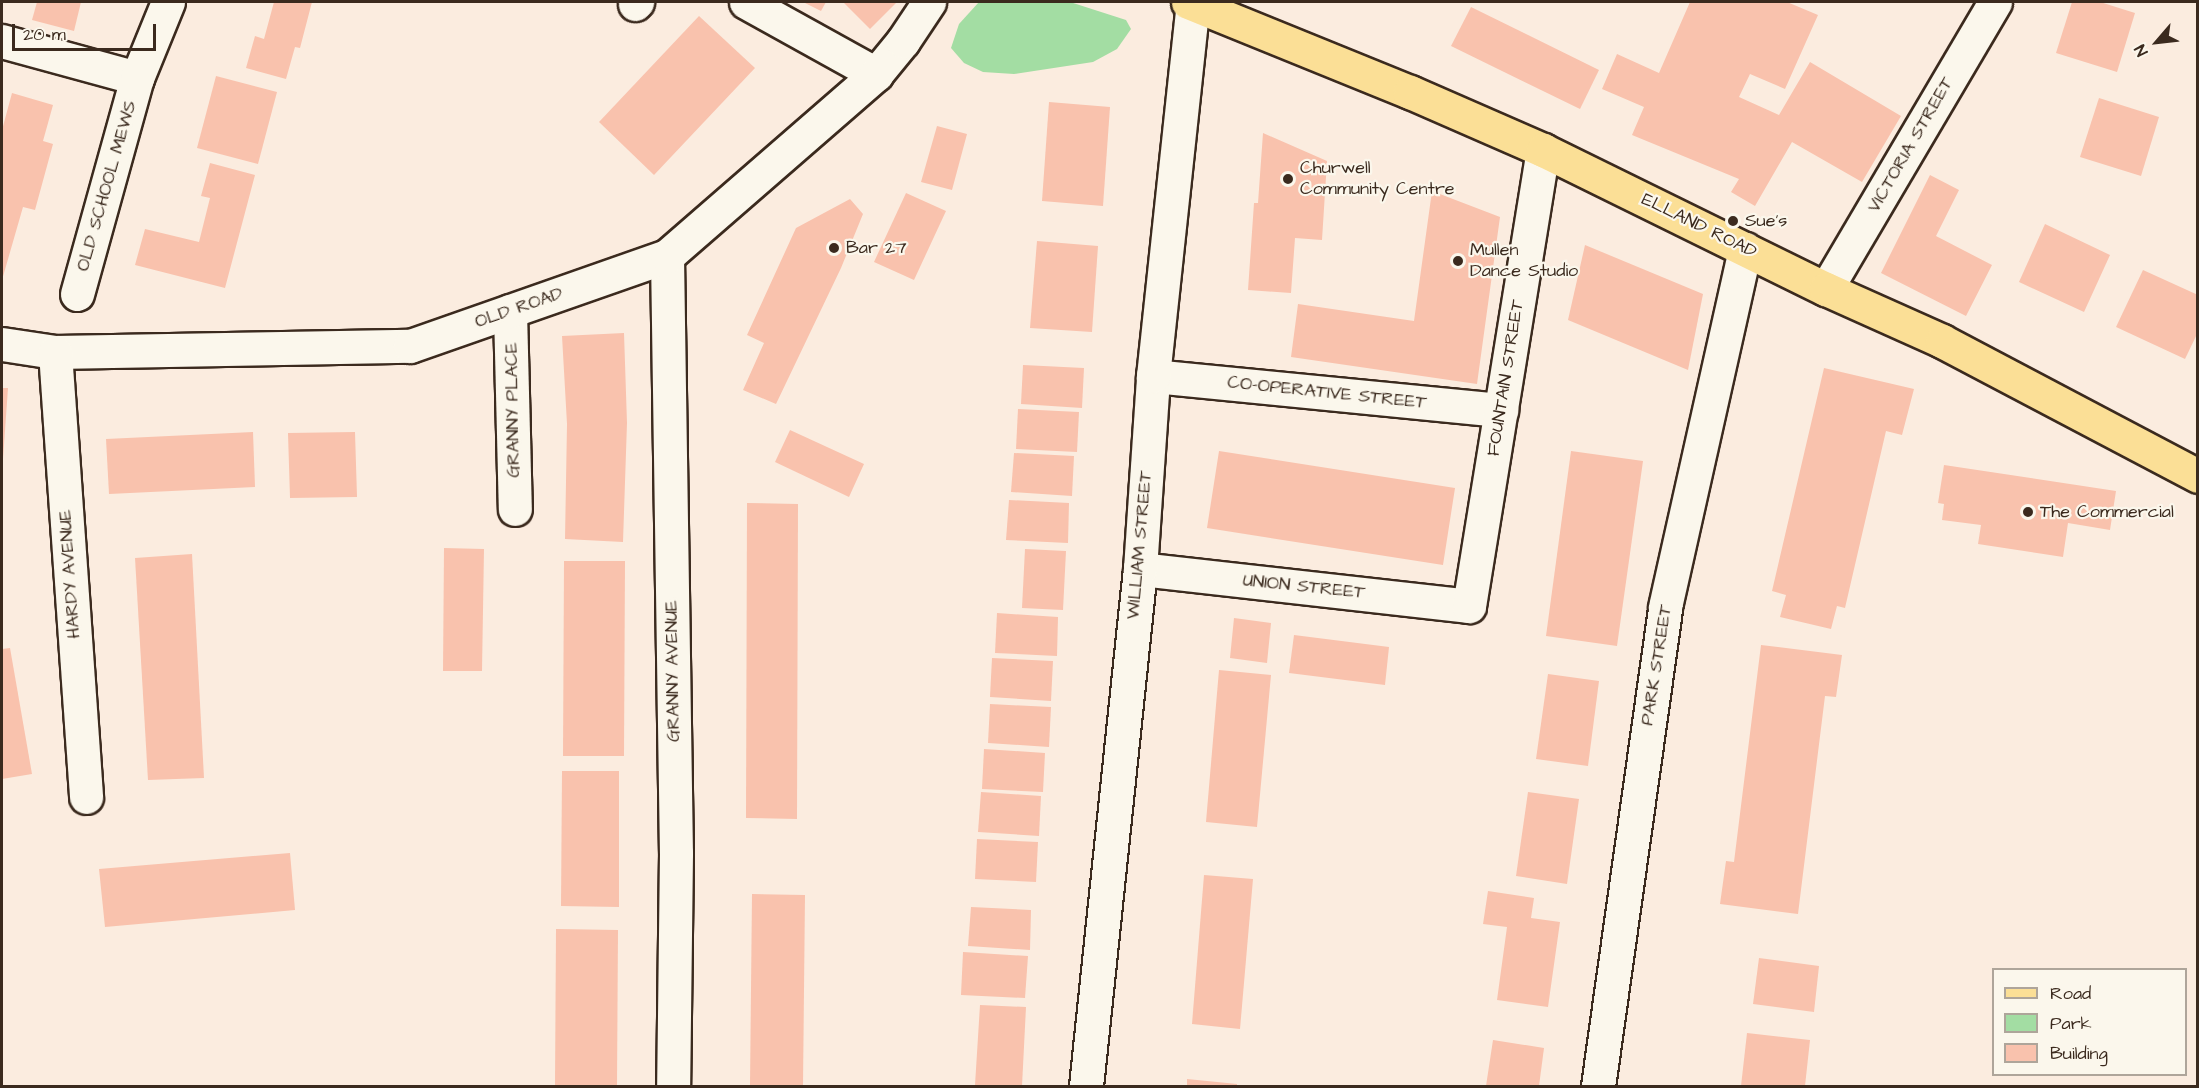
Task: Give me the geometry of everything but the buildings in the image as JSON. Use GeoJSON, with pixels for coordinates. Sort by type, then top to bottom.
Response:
{"type":"FeatureCollection","features":[{"type":"Feature","properties":{"kind":"main road","name":"ELLAND ROAD"},"geometry":{"type":"LineString","coordinates":[[1190,2],[1410,92],[1544,150],[1826,289],[1942,341],[2198,476]]}},
{"type":"Feature","properties":{"kind":"street","name":"OLD SCHOOL MEWS"},"geometry":{"type":"LineString","coordinates":[[77,294],[138,78],[168,2]]}},
{"type":"Feature","properties":{"kind":"street"},"geometry":{"type":"LineString","coordinates":[[746,2],[876,74]]}},
{"type":"Feature","properties":{"kind":"street","name":"OLD ROAD"},"geometry":{"type":"LineString","coordinates":[[2,344],[55,352],[410,346],[667,256],[876,74],[903,41],[929,2]]}},
{"type":"Feature","properties":{"kind":"street","name":"WILLIAM STREET"},"geometry":{"type":"LineString","coordinates":[[1086,1086],[1140,569],[1153,376],[1190,2]]}},
{"type":"Feature","properties":{"kind":"street","name":"VICTORIA STREET"},"geometry":{"type":"LineString","coordinates":[[1826,289],[1995,2]]}},
{"type":"Feature","properties":{"kind":"street","name":"OLD SCHOOL MEWS"},"geometry":{"type":"LineString","coordinates":[[2,41],[138,78]]}},
{"type":"Feature","properties":{"kind":"street","name":"FOUNTAIN STREET"},"geometry":{"type":"LineString","coordinates":[[1469,606],[1544,150]]}},
{"type":"Feature","properties":{"kind":"street","name":"PARK STREET"},"geometry":{"type":"LineString","coordinates":[[1598,1086],[1665,607],[1745,249]]}},
{"type":"Feature","properties":{"kind":"street","name":"GRANNY AVENUE"},"geometry":{"type":"LineString","coordinates":[[667,256],[676,853],[673,1086]]}},
{"type":"Feature","properties":{"kind":"street","name":"GRANNY PLACE"},"geometry":{"type":"LineString","coordinates":[[510,311],[515,509]]}},
{"type":"Feature","properties":{"kind":"street","name":"HARDY AVENUE"},"geometry":{"type":"LineString","coordinates":[[55,352],[86,797]]}},
{"type":"Feature","properties":{"kind":"street","name":"CO-OPERATIVE STREET"},"geometry":{"type":"LineString","coordinates":[[1153,376],[1501,410]]}},
{"type":"Feature","properties":{"kind":"street","name":"UNION STREET"},"geometry":{"type":"LineString","coordinates":[[1140,569],[1469,606]]}},
{"type":"Feature","properties":{"kind":"green space"},"geometry":{"type":"Polygon","coordinates":[[[979,2],[1070,2],[1126,20],[1131,29],[1117,49],[1093,62],[1014,74],[983,72],[964,63],[951,48],[959,24],[979,2]]]}},
{"type":"Feature","properties":{"kind":"place","name":"Churwell Community Centre"},"geometry":{"type":"Point","coordinates":[1288,179]}},
{"type":"Feature","properties":{"kind":"place","name":"Sue's"},"geometry":{"type":"Point","coordinates":[1733,221]}},
{"type":"Feature","properties":{"kind":"place","name":"Bar 27"},"geometry":{"type":"Point","coordinates":[834,248]}},
{"type":"Feature","properties":{"kind":"place","name":"Mullen Dance Studio"},"geometry":{"type":"Point","coordinates":[1458,261]}},
{"type":"Feature","properties":{"kind":"place","name":"The Commercial"},"geometry":{"type":"Point","coordinates":[2028,512]}}]}
